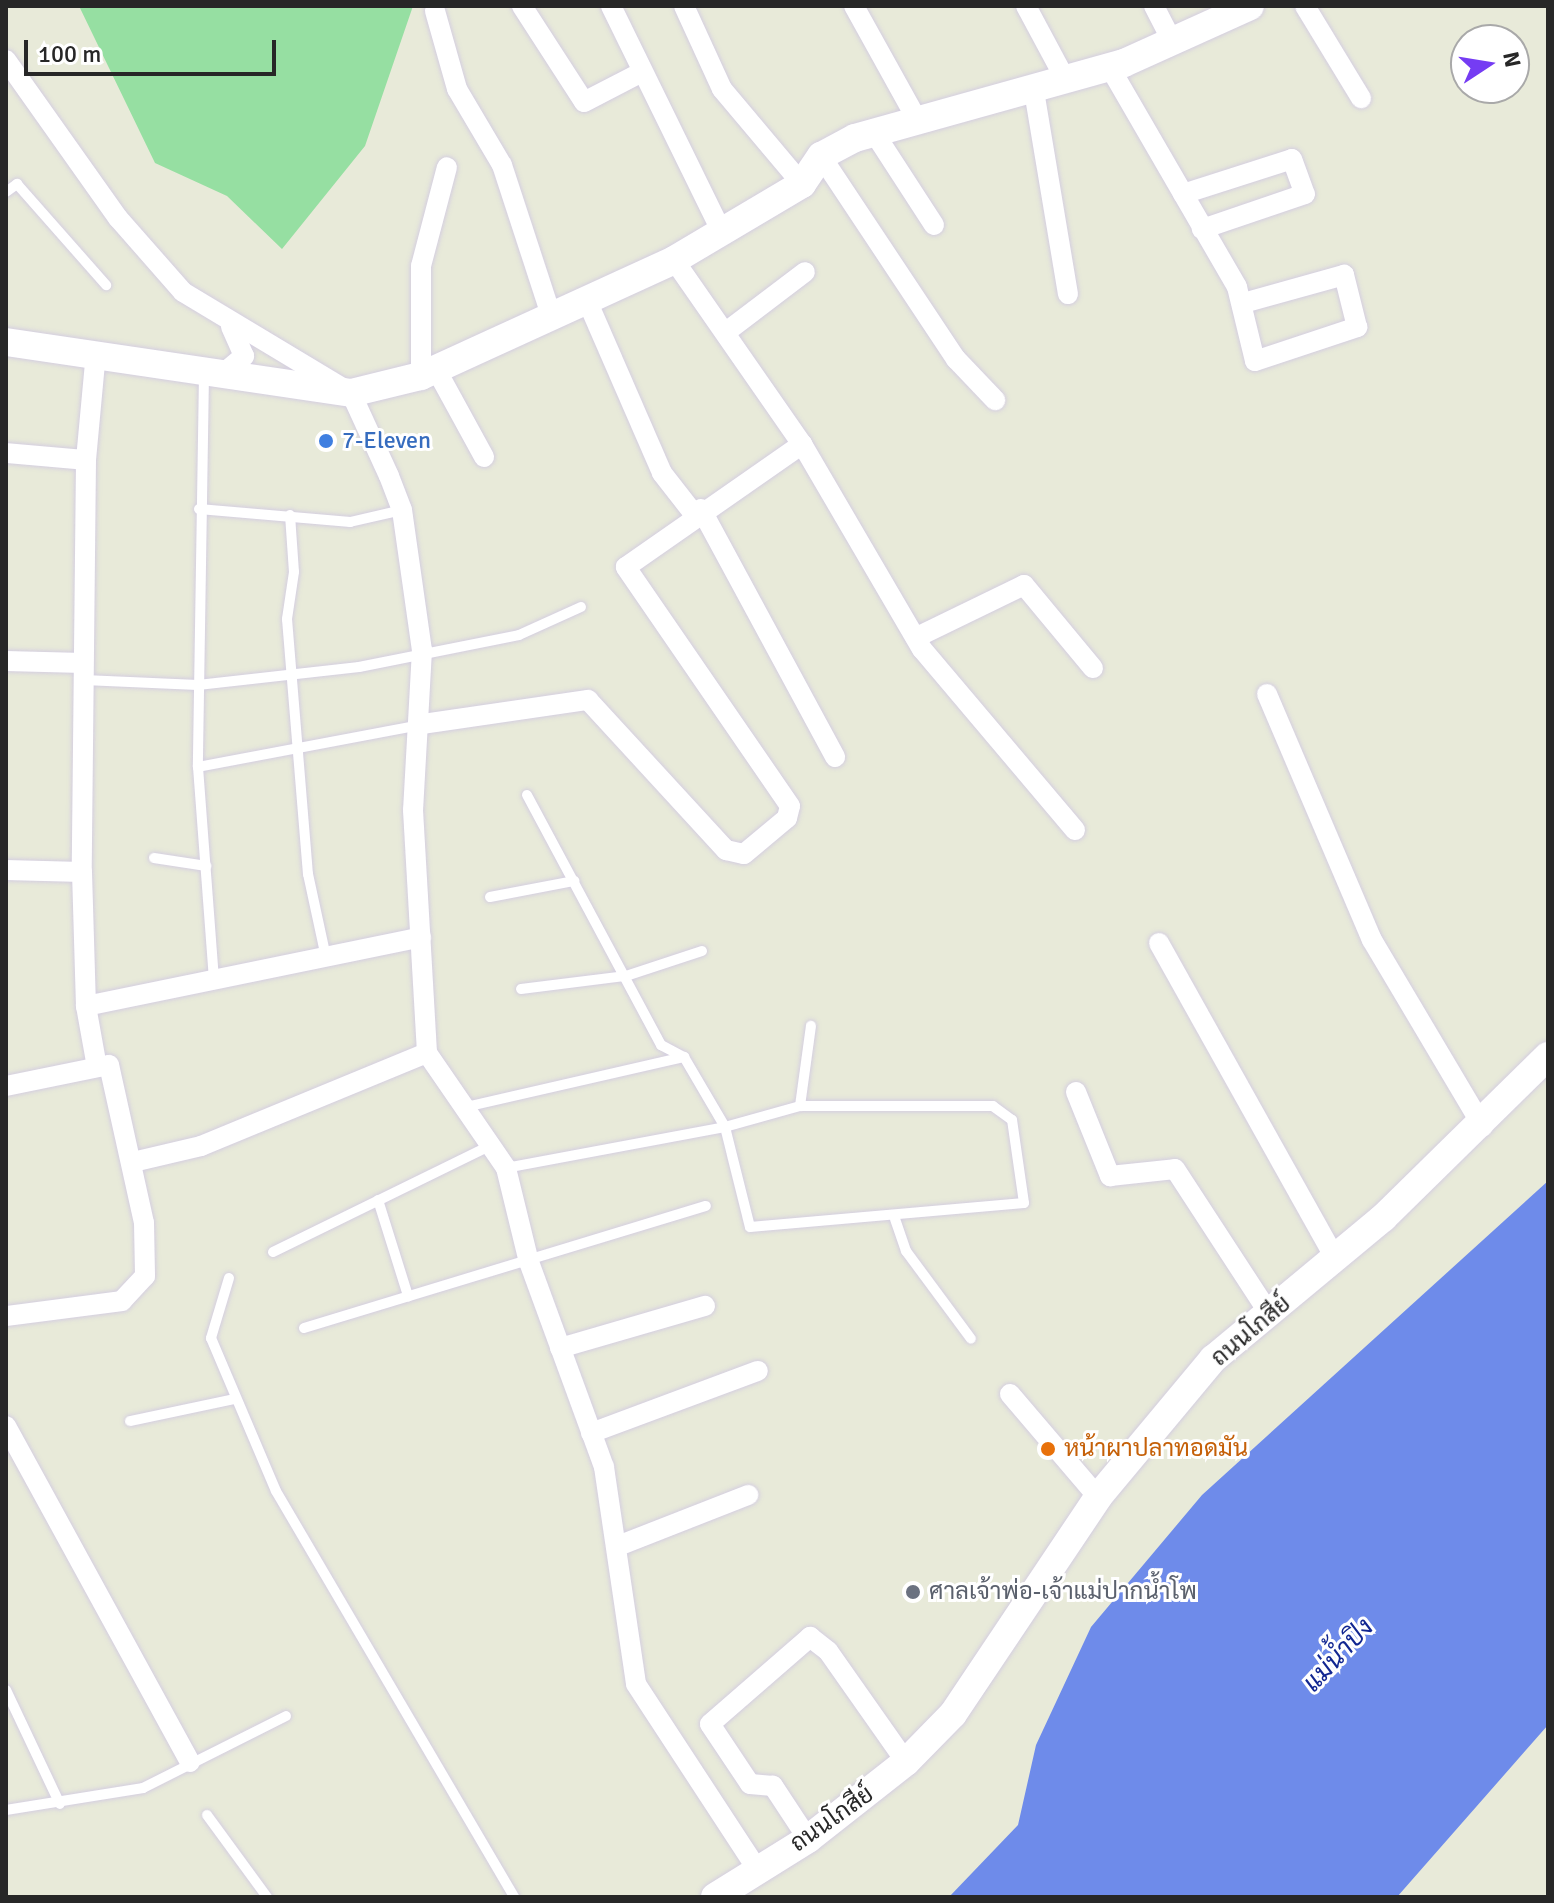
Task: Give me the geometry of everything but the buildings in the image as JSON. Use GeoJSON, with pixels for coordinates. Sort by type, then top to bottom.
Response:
{"type":"FeatureCollection","features":[{"type":"Feature","properties":{"kind":"street"},"geometry":{"type":"LineString","coordinates":[[522,6],[584,102],[642,72]]}},
{"type":"Feature","properties":{"kind":"street"},"geometry":{"type":"LineString","coordinates":[[611,6],[722,233]]}},
{"type":"Feature","properties":{"kind":"street"},"geometry":{"type":"LineString","coordinates":[[684,6],[722,89],[802,184]]}},
{"type":"Feature","properties":{"kind":"street"},"geometry":{"type":"LineString","coordinates":[[854,6],[915,116]]}},
{"type":"Feature","properties":{"kind":"street"},"geometry":{"type":"LineString","coordinates":[[1026,6],[1064,77]]}},
{"type":"Feature","properties":{"kind":"street"},"geometry":{"type":"LineString","coordinates":[[1154,6],[1173,43]]}},
{"type":"Feature","properties":{"kind":"street"},"geometry":{"type":"LineString","coordinates":[[6,342],[96,352],[351,393],[429,373],[552,318],[589,305],[674,260],[802,184],[821,156],[873,131],[915,116],[1109,66],[1173,43],[1250,6]]}},
{"type":"Feature","properties":{"kind":"street"},"geometry":{"type":"LineString","coordinates":[[1305,6],[1361,98]]}},
{"type":"Feature","properties":{"kind":"street"},"geometry":{"type":"LineString","coordinates":[[435,11],[457,89],[502,165],[552,318]]}},
{"type":"Feature","properties":{"kind":"street"},"geometry":{"type":"LineString","coordinates":[[6,60],[118,218],[183,292],[226,322],[351,393],[402,510],[422,650],[423,724],[413,810],[427,1053],[470,1106],[489,1146],[506,1168],[529,1262],[591,1433],[618,1546],[636,1684],[757,1869]]}},
{"type":"Feature","properties":{"kind":"street"},"geometry":{"type":"LineString","coordinates":[[1109,66],[1243,303],[1255,361],[1357,327],[1344,275],[1243,303]]}},
{"type":"Feature","properties":{"kind":"street"},"geometry":{"type":"LineString","coordinates":[[1033,85],[1068,294]]}},
{"type":"Feature","properties":{"kind":"street"},"geometry":{"type":"LineString","coordinates":[[873,131],[934,225]]}},
{"type":"Feature","properties":{"kind":"street"},"geometry":{"type":"LineString","coordinates":[[821,156],[956,359],[995,400]]}},
{"type":"Feature","properties":{"kind":"street"},"geometry":{"type":"LineString","coordinates":[[1183,194],[1292,159],[1305,194],[1202,229]]}},
{"type":"Feature","properties":{"kind":"street"},"geometry":{"type":"LineString","coordinates":[[447,167],[421,266],[429,373],[484,457]]}},
{"type":"Feature","properties":{"kind":"street"},"geometry":{"type":"LineString","coordinates":[[674,260],[802,444],[917,637],[1075,830]]}},
{"type":"Feature","properties":{"kind":"street"},"geometry":{"type":"LineString","coordinates":[[726,332],[805,272]]}},
{"type":"Feature","properties":{"kind":"street"},"geometry":{"type":"LineString","coordinates":[[589,305],[662,473],[698,511],[835,757]]}},
{"type":"Feature","properties":{"kind":"street"},"geometry":{"type":"LineString","coordinates":[[215,371],[240,365],[244,347],[226,322]]}},
{"type":"Feature","properties":{"kind":"street"},"geometry":{"type":"LineString","coordinates":[[96,352],[86,460],[82,872],[86,1006],[97,1067]]}},
{"type":"Feature","properties":{"kind":"street"},"geometry":{"type":"LineString","coordinates":[[423,724],[588,700],[726,850],[744,854],[787,818],[790,806],[626,567],[698,511],[802,444]]}},
{"type":"Feature","properties":{"kind":"street"},"geometry":{"type":"LineString","coordinates":[[6,453],[86,460]]}},
{"type":"Feature","properties":{"kind":"street"},"geometry":{"type":"LineString","coordinates":[[917,637],[1024,585],[1093,668]]}},
{"type":"Feature","properties":{"kind":"street"},"geometry":{"type":"LineString","coordinates":[[6,661],[83,671]]}},
{"type":"Feature","properties":{"kind":"street"},"geometry":{"type":"LineString","coordinates":[[1267,694],[1372,940],[1483,1127]]}},
{"type":"Feature","properties":{"kind":"street"},"geometry":{"type":"LineString","coordinates":[[6,870],[82,872]]}},
{"type":"Feature","properties":{"kind":"street"},"geometry":{"type":"LineString","coordinates":[[86,1006],[421,937]]}},
{"type":"Feature","properties":{"kind":"street"},"geometry":{"type":"LineString","coordinates":[[1159,943],[1336,1260]]}},
{"type":"Feature","properties":{"kind":"street"},"geometry":{"type":"LineString","coordinates":[[133,1162],[201,1146],[427,1053]]}},
{"type":"Feature","properties":{"kind":"street","name":"ถนนโกสีย์"},"geometry":{"type":"LineString","coordinates":[[715,1897],[808,1839],[906,1762],[953,1714],[1098,1497],[1213,1359],[1336,1260],[1483,1127],[1548,1056]]}},
{"type":"Feature","properties":{"kind":"street"},"geometry":{"type":"LineString","coordinates":[[6,1086],[109,1065],[133,1162],[145,1276],[122,1301],[6,1316]]}},
{"type":"Feature","properties":{"kind":"street"},"geometry":{"type":"LineString","coordinates":[[1076,1092],[1110,1176],[1175,1169],[1270,1315]]}},
{"type":"Feature","properties":{"kind":"street"},"geometry":{"type":"LineString","coordinates":[[560,1348],[705,1306]]}},
{"type":"Feature","properties":{"kind":"street"},"geometry":{"type":"LineString","coordinates":[[591,1433],[758,1371]]}},
{"type":"Feature","properties":{"kind":"street"},"geometry":{"type":"LineString","coordinates":[[1010,1394],[1098,1497]]}},
{"type":"Feature","properties":{"kind":"street"},"geometry":{"type":"LineString","coordinates":[[6,1426],[190,1762]]}},
{"type":"Feature","properties":{"kind":"street"},"geometry":{"type":"LineString","coordinates":[[618,1546],[748,1495]]}},
{"type":"Feature","properties":{"kind":"street"},"geometry":{"type":"LineString","coordinates":[[808,1839],[773,1786],[756,1788],[745,1778],[710,1724],[810,1637],[828,1651],[906,1762]]}},
{"type":"Feature","properties":{"kind":"lane"},"geometry":{"type":"LineString","coordinates":[[6,192],[17,184],[106,285]]}},
{"type":"Feature","properties":{"kind":"lane"},"geometry":{"type":"LineString","coordinates":[[214,980],[198,767],[198,685],[199,509],[215,371]]}},
{"type":"Feature","properties":{"kind":"lane"},"geometry":{"type":"LineString","coordinates":[[199,509],[350,522],[402,510]]}},
{"type":"Feature","properties":{"kind":"lane"},"geometry":{"type":"LineString","coordinates":[[290,515],[293,675],[308,874],[326,957]]}},
{"type":"Feature","properties":{"kind":"lane"},"geometry":{"type":"LineString","coordinates":[[83,671],[198,685],[293,675],[519,635],[581,607]]}},
{"type":"Feature","properties":{"kind":"lane"},"geometry":{"type":"LineString","coordinates":[[198,767],[423,724]]}},
{"type":"Feature","properties":{"kind":"lane"},"geometry":{"type":"LineString","coordinates":[[506,1168],[725,1127],[800,1106],[993,1106],[1012,1120],[1024,1203],[895,1219],[750,1227],[725,1127],[684,1057],[661,1045],[527,795]]}},
{"type":"Feature","properties":{"kind":"lane"},"geometry":{"type":"LineString","coordinates":[[154,858],[206,866]]}},
{"type":"Feature","properties":{"kind":"lane"},"geometry":{"type":"LineString","coordinates":[[490,897],[574,881]]}},
{"type":"Feature","properties":{"kind":"lane"},"geometry":{"type":"LineString","coordinates":[[521,989],[626,976],[702,951]]}},
{"type":"Feature","properties":{"kind":"lane"},"geometry":{"type":"LineString","coordinates":[[800,1106],[811,1026]]}},
{"type":"Feature","properties":{"kind":"lane"},"geometry":{"type":"LineString","coordinates":[[470,1106],[684,1057]]}},
{"type":"Feature","properties":{"kind":"lane"},"geometry":{"type":"LineString","coordinates":[[273,1252],[489,1146]]}},
{"type":"Feature","properties":{"kind":"lane"},"geometry":{"type":"LineString","coordinates":[[378,1200],[408,1296]]}},
{"type":"Feature","properties":{"kind":"lane"},"geometry":{"type":"LineString","coordinates":[[304,1328],[706,1206]]}},
{"type":"Feature","properties":{"kind":"lane"},"geometry":{"type":"LineString","coordinates":[[895,1219],[906,1251],[971,1339]]}},
{"type":"Feature","properties":{"kind":"lane"},"geometry":{"type":"LineString","coordinates":[[229,1278],[211,1338],[234,1399],[276,1491],[514,1897]]}},
{"type":"Feature","properties":{"kind":"lane"},"geometry":{"type":"LineString","coordinates":[[130,1421],[234,1399]]}},
{"type":"Feature","properties":{"kind":"lane"},"geometry":{"type":"LineString","coordinates":[[6,1690],[60,1804]]}},
{"type":"Feature","properties":{"kind":"lane"},"geometry":{"type":"LineString","coordinates":[[6,1810],[60,1804],[143,1788],[286,1716]]}},
{"type":"Feature","properties":{"kind":"lane"},"geometry":{"type":"LineString","coordinates":[[207,1815],[267,1897]]}},
{"type":"Feature","properties":{"kind":"green space"},"geometry":{"type":"Polygon","coordinates":[[[79,6],[413,6],[365,146],[282,249],[227,196],[155,163],[79,6]]]}},
{"type":"Feature","properties":{"kind":"water","name":"แม่น้ำปิง"},"geometry":{"type":"Polygon","coordinates":[[[1548,1181],[1548,1725],[1397,1897],[949,1897],[1018,1825],[1036,1745],[1091,1627],[1202,1495],[1548,1181]]]}},
{"type":"Feature","properties":{"kind":"place","name":"7-Eleven"},"geometry":{"type":"Point","coordinates":[326,441]}},
{"type":"Feature","properties":{"kind":"place","name":"หน้าผาปลาทอดมัน"},"geometry":{"type":"Point","coordinates":[1048,1449]}},
{"type":"Feature","properties":{"kind":"place","name":"ศาลเจ้าพ่อ-เจ้าแม่ปากน้ำโพ"},"geometry":{"type":"Point","coordinates":[913,1592]}}]}
